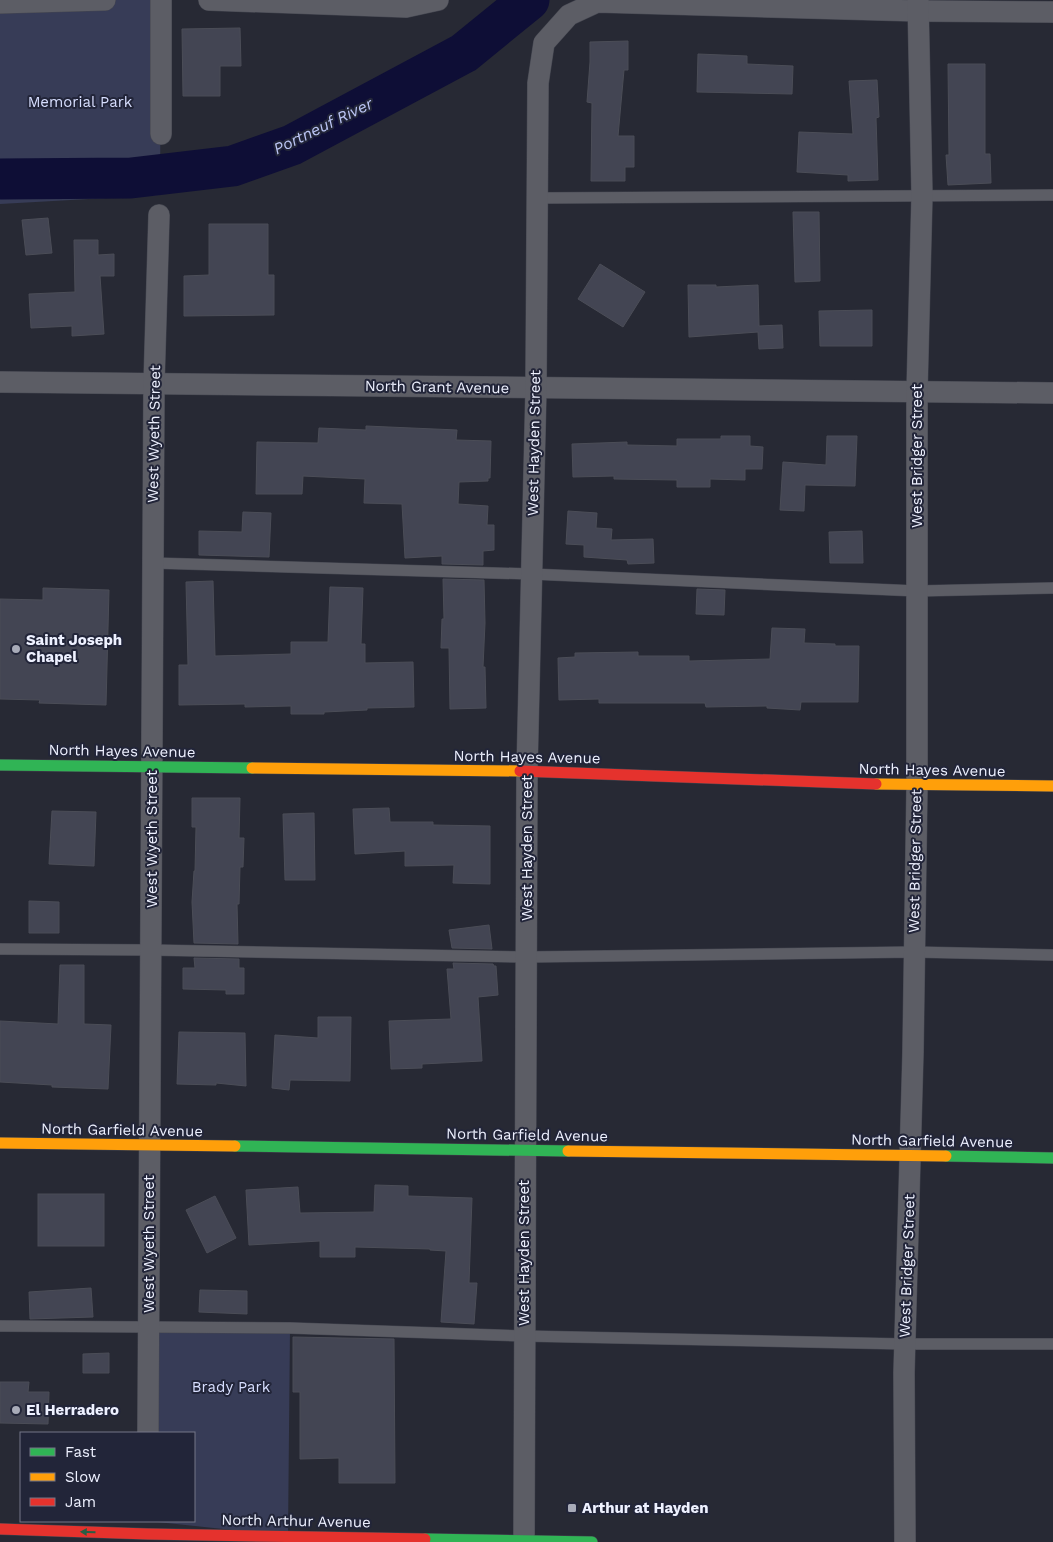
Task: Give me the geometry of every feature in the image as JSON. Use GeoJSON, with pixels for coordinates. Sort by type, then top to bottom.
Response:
{"type":"FeatureCollection","features":[{"type":"Feature","properties":{"kind":"street"},"geometry":{"type":"LineString","coordinates":[[0,3],[105,0]]}},
{"type":"Feature","properties":{"kind":"street"},"geometry":{"type":"LineString","coordinates":[[160,134],[161,0]]}},
{"type":"Feature","properties":{"kind":"street"},"geometry":{"type":"LineString","coordinates":[[209,0],[406,6],[438,0]]}},
{"type":"Feature","properties":{"kind":"street"},"geometry":{"type":"LineString","coordinates":[[581,6],[918,5],[1053,12]]}},
{"type":"Feature","properties":{"kind":"street","name":"West Bridger Street"},"geometry":{"type":"LineString","coordinates":[[905,1542],[904,1344],[914,952],[917,392],[922,196],[918,5]]}},
{"type":"Feature","properties":{"kind":"street","name":"West Hayden Street"},"geometry":{"type":"LineString","coordinates":[[524,1541],[527,771],[536,388],[538,83],[544,43],[581,6]]}},
{"type":"Feature","properties":{"kind":"street","name":"West Wyeth Street"},"geometry":{"type":"LineString","coordinates":[[148,1432],[154,384],[159,215]]}},
{"type":"Feature","properties":{"kind":"street","name":"North Grant Avenue"},"geometry":{"type":"LineString","coordinates":[[0,382],[1053,393]]}},
{"type":"Feature","properties":{"kind":"street","name":"North Hayes Avenue"},"geometry":{"type":"LineString","coordinates":[[0,765],[527,771],[916,786],[1053,786]]}},
{"type":"Feature","properties":{"kind":"street","name":"North Garfield Avenue"},"geometry":{"type":"LineString","coordinates":[[0,1143],[1053,1158]]}},
{"type":"Feature","properties":{"kind":"street","name":"North Arthur Avenue"},"geometry":{"type":"LineString","coordinates":[[0,1529],[422,1540],[592,1542]]}},
{"type":"Feature","properties":{"kind":"lane"},"geometry":{"type":"LineString","coordinates":[[538,198],[1053,195]]}},
{"type":"Feature","properties":{"kind":"lane"},"geometry":{"type":"LineString","coordinates":[[153,563],[531,574],[917,591],[1053,588]]}},
{"type":"Feature","properties":{"kind":"lane"},"geometry":{"type":"LineString","coordinates":[[0,949],[527,957],[914,952],[1053,955]]}},
{"type":"Feature","properties":{"kind":"lane"},"geometry":{"type":"LineString","coordinates":[[0,1326],[290,1328],[524,1336],[904,1344],[1053,1344]]}},
{"type":"Feature","properties":{"kind":"green space","name":"Memorial Park"},"geometry":{"type":"Polygon","coordinates":[[[161,0],[160,195],[0,204],[0,3],[161,0]]]}},
{"type":"Feature","properties":{"kind":"green space","name":"Brady Park"},"geometry":{"type":"Polygon","coordinates":[[[149,1326],[290,1328],[288,1536],[157,1522],[195,1522],[195,1432],[148,1432],[149,1326]]]}},
{"type":"Feature","properties":{"kind":"building"},"geometry":{"type":"Polygon","coordinates":[[[240,28],[241,66],[220,66],[220,96],[183,96],[182,29],[240,28]]]}},
{"type":"Feature","properties":{"kind":"building"},"geometry":{"type":"Polygon","coordinates":[[[628,41],[628,70],[624,70],[618,136],[634,136],[634,167],[625,167],[625,181],[591,181],[592,103],[587,102],[590,42],[628,41]]]}},
{"type":"Feature","properties":{"kind":"building"},"geometry":{"type":"Polygon","coordinates":[[[698,54],[747,56],[747,64],[793,66],[792,94],[697,92],[698,54]]]}},
{"type":"Feature","properties":{"kind":"building"},"geometry":{"type":"Polygon","coordinates":[[[948,64],[985,64],[985,154],[990,154],[991,183],[948,185],[946,155],[949,155],[948,64]]]}},
{"type":"Feature","properties":{"kind":"building"},"geometry":{"type":"Polygon","coordinates":[[[877,80],[879,117],[876,118],[878,180],[848,181],[848,175],[797,172],[799,132],[853,134],[849,81],[877,80]]]}},
{"type":"Feature","properties":{"kind":"building"},"geometry":{"type":"Polygon","coordinates":[[[793,212],[819,212],[820,281],[795,282],[793,212]]]}},
{"type":"Feature","properties":{"kind":"building"},"geometry":{"type":"Polygon","coordinates":[[[48,218],[52,253],[26,255],[22,220],[48,218]]]}},
{"type":"Feature","properties":{"kind":"building"},"geometry":{"type":"Polygon","coordinates":[[[209,224],[268,224],[268,275],[274,275],[274,315],[184,316],[184,276],[209,275],[209,224]]]}},
{"type":"Feature","properties":{"kind":"building"},"geometry":{"type":"Polygon","coordinates":[[[74,240],[98,240],[98,255],[114,254],[114,276],[100,276],[104,334],[72,336],[72,326],[31,328],[29,294],[75,292],[74,240]]]}},
{"type":"Feature","properties":{"kind":"building"},"geometry":{"type":"Polygon","coordinates":[[[600,264],[645,292],[623,327],[578,299],[600,264]]]}},
{"type":"Feature","properties":{"kind":"building"},"geometry":{"type":"Polygon","coordinates":[[[688,285],[716,285],[716,287],[758,285],[759,326],[782,325],[783,348],[759,349],[758,332],[689,337],[688,285]]]}},
{"type":"Feature","properties":{"kind":"building"},"geometry":{"type":"Polygon","coordinates":[[[872,310],[872,346],[820,346],[819,311],[872,310]]]}},
{"type":"Feature","properties":{"kind":"building"},"geometry":{"type":"Polygon","coordinates":[[[366,426],[457,430],[456,440],[491,441],[490,478],[488,478],[488,481],[459,482],[458,504],[488,506],[487,525],[494,525],[494,550],[483,551],[483,565],[442,564],[442,556],[405,558],[402,504],[364,503],[365,479],[303,476],[302,494],[256,494],[257,442],[318,443],[319,428],[366,430],[366,426]]]}},
{"type":"Feature","properties":{"kind":"building"},"geometry":{"type":"Polygon","coordinates":[[[721,436],[750,436],[750,446],[763,447],[762,469],[745,469],[745,480],[710,479],[710,487],[677,487],[677,480],[614,479],[614,476],[573,477],[572,444],[627,442],[627,445],[677,446],[677,439],[721,439],[721,436]]]}},
{"type":"Feature","properties":{"kind":"building"},"geometry":{"type":"Polygon","coordinates":[[[827,436],[857,436],[855,486],[805,485],[804,511],[780,510],[783,462],[826,465],[827,436]]]}},
{"type":"Feature","properties":{"kind":"building"},"geometry":{"type":"Polygon","coordinates":[[[568,511],[597,513],[596,528],[612,529],[611,540],[653,539],[654,563],[628,564],[627,560],[584,557],[584,545],[566,544],[568,511]]]}},
{"type":"Feature","properties":{"kind":"building"},"geometry":{"type":"Polygon","coordinates":[[[243,512],[271,513],[269,557],[199,555],[199,531],[242,532],[243,512]]]}},
{"type":"Feature","properties":{"kind":"building"},"geometry":{"type":"Polygon","coordinates":[[[862,531],[863,563],[830,563],[829,532],[862,531]]]}},
{"type":"Feature","properties":{"kind":"building"},"geometry":{"type":"Polygon","coordinates":[[[443,579],[484,580],[483,667],[485,667],[486,708],[450,709],[449,648],[441,648],[442,619],[444,619],[443,579]]]}},
{"type":"Feature","properties":{"kind":"building"},"geometry":{"type":"Polygon","coordinates":[[[213,581],[215,656],[291,654],[291,642],[328,642],[330,587],[363,588],[361,644],[365,644],[365,663],[413,662],[414,707],[367,708],[367,710],[324,712],[324,714],[291,714],[291,706],[245,707],[245,704],[179,705],[179,665],[188,665],[186,582],[213,581]]]}},
{"type":"Feature","properties":{"kind":"building"},"geometry":{"type":"Polygon","coordinates":[[[43,588],[109,590],[106,705],[39,703],[40,700],[0,699],[0,599],[43,600],[43,588]]]}},
{"type":"Feature","properties":{"kind":"building"},"geometry":{"type":"Polygon","coordinates":[[[697,589],[725,590],[724,615],[696,614],[697,589]]]}},
{"type":"Feature","properties":{"kind":"building"},"geometry":{"type":"Polygon","coordinates":[[[772,628],[805,629],[804,643],[859,646],[858,702],[801,702],[800,710],[767,708],[767,706],[706,707],[705,703],[599,703],[599,699],[559,700],[558,658],[575,657],[575,653],[638,652],[638,656],[689,656],[689,661],[770,659],[772,628]]]}},
{"type":"Feature","properties":{"kind":"building"},"geometry":{"type":"Polygon","coordinates":[[[192,798],[240,798],[239,838],[244,838],[243,867],[240,867],[239,904],[237,904],[238,944],[194,943],[192,902],[196,827],[192,827],[192,798]]]}},
{"type":"Feature","properties":{"kind":"building"},"geometry":{"type":"Polygon","coordinates":[[[389,808],[390,822],[433,822],[433,825],[490,826],[490,884],[453,883],[454,865],[405,866],[405,851],[355,854],[353,809],[389,808]]]}},
{"type":"Feature","properties":{"kind":"building"},"geometry":{"type":"Polygon","coordinates":[[[52,811],[96,812],[94,866],[49,864],[52,811]]]}},
{"type":"Feature","properties":{"kind":"building"},"geometry":{"type":"Polygon","coordinates":[[[314,813],[315,880],[285,880],[283,814],[314,813]]]}},
{"type":"Feature","properties":{"kind":"building"},"geometry":{"type":"Polygon","coordinates":[[[29,901],[59,902],[59,933],[29,933],[29,901]]]}},
{"type":"Feature","properties":{"kind":"building"},"geometry":{"type":"Polygon","coordinates":[[[489,925],[492,949],[452,948],[449,930],[489,925]]]}},
{"type":"Feature","properties":{"kind":"building"},"geometry":{"type":"Polygon","coordinates":[[[194,958],[239,959],[239,968],[244,968],[244,994],[226,994],[226,990],[183,989],[183,968],[195,968],[194,958]]]}},
{"type":"Feature","properties":{"kind":"building"},"geometry":{"type":"Polygon","coordinates":[[[453,963],[493,964],[496,966],[498,995],[478,997],[482,1061],[422,1064],[422,1068],[391,1069],[389,1021],[451,1019],[447,969],[454,969],[453,963]]]}},
{"type":"Feature","properties":{"kind":"building"},"geometry":{"type":"Polygon","coordinates":[[[60,965],[84,965],[84,1024],[111,1025],[108,1089],[52,1087],[52,1085],[0,1082],[0,1021],[58,1024],[60,965]]]}},
{"type":"Feature","properties":{"kind":"building"},"geometry":{"type":"Polygon","coordinates":[[[318,1017],[351,1017],[350,1081],[290,1080],[289,1090],[272,1088],[275,1035],[318,1038],[318,1017]]]}},
{"type":"Feature","properties":{"kind":"building"},"geometry":{"type":"Polygon","coordinates":[[[179,1032],[245,1033],[246,1086],[216,1083],[216,1085],[177,1084],[179,1032]]]}},
{"type":"Feature","properties":{"kind":"building"},"geometry":{"type":"Polygon","coordinates":[[[375,1185],[408,1186],[408,1196],[472,1198],[469,1283],[477,1283],[474,1324],[441,1322],[446,1251],[355,1247],[355,1257],[320,1257],[320,1241],[249,1245],[246,1190],[298,1187],[300,1213],[374,1212],[375,1185]]]}},
{"type":"Feature","properties":{"kind":"building"},"geometry":{"type":"Polygon","coordinates":[[[38,1194],[104,1194],[104,1246],[38,1246],[38,1194]]]}},
{"type":"Feature","properties":{"kind":"building"},"geometry":{"type":"Polygon","coordinates":[[[215,1196],[236,1238],[207,1253],[186,1210],[215,1196]]]}},
{"type":"Feature","properties":{"kind":"building"},"geometry":{"type":"Polygon","coordinates":[[[91,1288],[93,1317],[30,1319],[29,1292],[91,1288]]]}},
{"type":"Feature","properties":{"kind":"building"},"geometry":{"type":"Polygon","coordinates":[[[200,1290],[247,1291],[247,1314],[199,1312],[200,1290]]]}},
{"type":"Feature","properties":{"kind":"building"},"geometry":{"type":"Polygon","coordinates":[[[293,1337],[394,1339],[395,1483],[339,1483],[339,1458],[300,1459],[300,1392],[293,1392],[293,1337]]]}},
{"type":"Feature","properties":{"kind":"building"},"geometry":{"type":"Polygon","coordinates":[[[109,1353],[109,1373],[83,1373],[83,1354],[109,1353]]]}},
{"type":"Feature","properties":{"kind":"building"},"geometry":{"type":"Polygon","coordinates":[[[0,1382],[29,1382],[28,1392],[49,1392],[48,1424],[0,1423],[0,1382]]]}},
{"type":"Feature","properties":{"kind":"waterway","name":"Portneuf River"},"geometry":{"type":"LineString","coordinates":[[0,179],[131,178],[233,166],[292,145],[464,53],[529,0]]}},
{"type":"Feature","properties":{"kind":"traffic: fast"},"geometry":{"type":"LineString","coordinates":[[0,765],[252,768]]}},
{"type":"Feature","properties":{"kind":"traffic: fast"},"geometry":{"type":"LineString","coordinates":[[235,1146],[568,1151]]}},
{"type":"Feature","properties":{"kind":"traffic: fast"},"geometry":{"type":"LineString","coordinates":[[946,1156],[1053,1158]]}},
{"type":"Feature","properties":{"kind":"traffic: fast"},"geometry":{"type":"LineString","coordinates":[[425,1539],[592,1542]]}},
{"type":"Feature","properties":{"kind":"traffic: slow"},"geometry":{"type":"LineString","coordinates":[[252,768],[520,771]]}},
{"type":"Feature","properties":{"kind":"traffic: slow"},"geometry":{"type":"LineString","coordinates":[[876,784],[1053,786]]}},
{"type":"Feature","properties":{"kind":"traffic: slow"},"geometry":{"type":"LineString","coordinates":[[0,1143],[235,1146]]}},
{"type":"Feature","properties":{"kind":"traffic: slow"},"geometry":{"type":"LineString","coordinates":[[568,1151],[946,1156]]}},
{"type":"Feature","properties":{"kind":"traffic: jam"},"geometry":{"type":"LineString","coordinates":[[520,771],[876,784]]}},
{"type":"Feature","properties":{"kind":"traffic: jam"},"geometry":{"type":"LineString","coordinates":[[0,1529],[148,1534],[425,1539]]}},
{"type":"Feature","properties":{"kind":"place","name":"Saint Joseph Chapel"},"geometry":{"type":"Point","coordinates":[16,649]}},
{"type":"Feature","properties":{"kind":"place","name":"El Herradero"},"geometry":{"type":"Point","coordinates":[16,1410]}},
{"type":"Feature","properties":{"kind":"place","name":"Arthur at Hayden"},"geometry":{"type":"Point","coordinates":[572,1508]}}]}
